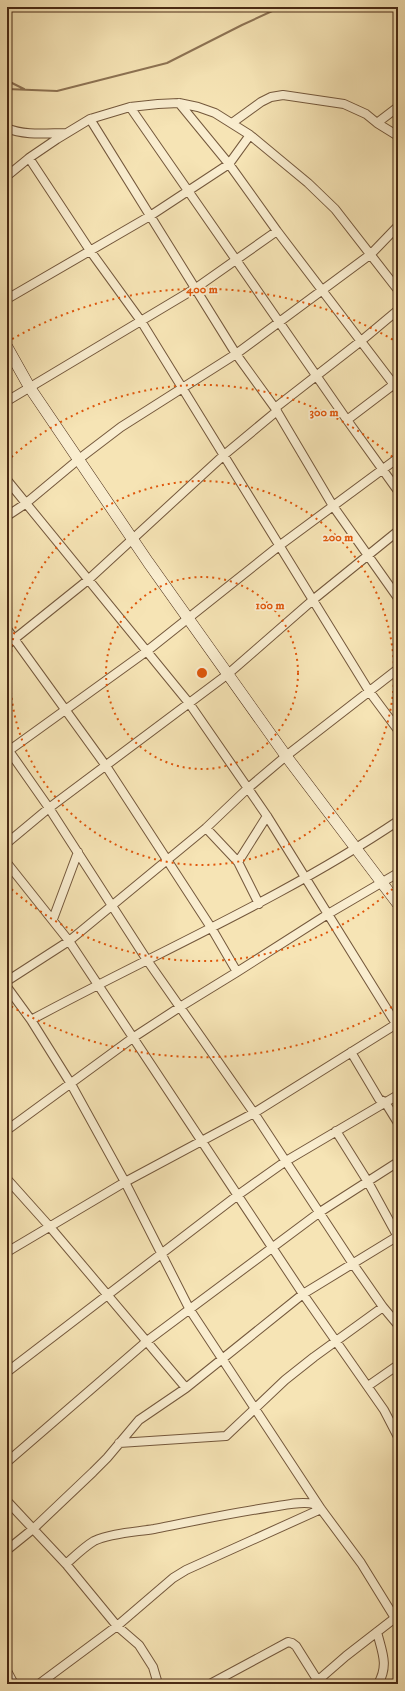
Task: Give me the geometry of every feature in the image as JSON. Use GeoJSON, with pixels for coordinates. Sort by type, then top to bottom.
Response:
{"type":"FeatureCollection","features":[{"type":"Feature","properties":{"kind":"main road"},"geometry":{"type":"LineString","coordinates":[[7,347],[30,388],[188,618],[286,756],[398,904]]}},
{"type":"Feature","properties":{"kind":"street"},"geometry":{"type":"LineString","coordinates":[[232,123],[261,102],[283,94],[344,104],[366,114],[398,136]]}},
{"type":"Feature","properties":{"kind":"street"},"geometry":{"type":"LineString","coordinates":[[179,103],[229,164],[277,231],[361,341],[397,385],[346,420]]}},
{"type":"Feature","properties":{"kind":"street"},"geometry":{"type":"LineString","coordinates":[[7,176],[29,158],[90,120],[130,107],[179,103],[198,107],[215,113],[232,123],[250,135],[285,163],[334,209],[398,290]]}},
{"type":"Feature","properties":{"kind":"street"},"geometry":{"type":"LineString","coordinates":[[130,107],[316,374],[346,420],[398,491]]}},
{"type":"Feature","properties":{"kind":"street"},"geometry":{"type":"LineString","coordinates":[[377,123],[398,107]]}},
{"type":"Feature","properties":{"kind":"street"},"geometry":{"type":"LineString","coordinates":[[90,120],[236,354],[276,409],[333,506],[398,598]]}},
{"type":"Feature","properties":{"kind":"street"},"geometry":{"type":"LineString","coordinates":[[7,128],[12,130],[33,132],[67,133]]}},
{"type":"Feature","properties":{"kind":"street"},"geometry":{"type":"LineString","coordinates":[[7,299],[91,252],[150,216],[229,164],[250,135]]}},
{"type":"Feature","properties":{"kind":"street"},"geometry":{"type":"LineString","coordinates":[[29,158],[91,252],[141,321],[370,691],[398,730]]}},
{"type":"Feature","properties":{"kind":"street"},"geometry":{"type":"LineString","coordinates":[[7,516],[25,504],[79,459],[121,427],[236,354],[370,254],[398,226]]}},
{"type":"Feature","properties":{"kind":"street"},"geometry":{"type":"LineString","coordinates":[[7,401],[196,288],[277,231]]}},
{"type":"Feature","properties":{"kind":"street"},"geometry":{"type":"LineString","coordinates":[[7,645],[88,580],[224,455],[316,374],[361,341],[398,310]]}},
{"type":"Feature","properties":{"kind":"street"},"geometry":{"type":"LineString","coordinates":[[398,458],[280,546],[147,651],[8,750],[78,852],[146,960],[254,1113],[353,1264],[383,1307],[398,1325]]}},
{"type":"Feature","properties":{"kind":"street"},"geometry":{"type":"LineString","coordinates":[[7,480],[25,504],[189,703],[267,816],[397,1024],[254,1113],[125,1182],[7,1252]]}},
{"type":"Feature","properties":{"kind":"street"},"geometry":{"type":"LineString","coordinates":[[7,843],[49,808],[228,674],[314,599],[398,531]]}},
{"type":"Feature","properties":{"kind":"street"},"geometry":{"type":"LineString","coordinates":[[7,629],[106,766],[212,928],[237,972]]}},
{"type":"Feature","properties":{"kind":"street"},"geometry":{"type":"LineString","coordinates":[[7,981],[69,941],[206,828],[247,789],[286,756],[398,669]]}},
{"type":"Feature","properties":{"kind":"street"},"geometry":{"type":"LineString","coordinates":[[238,862],[267,816]]}},
{"type":"Feature","properties":{"kind":"street"},"geometry":{"type":"LineString","coordinates":[[31,1020],[306,879],[356,849],[398,821]]}},
{"type":"Feature","properties":{"kind":"street"},"geometry":{"type":"LineString","coordinates":[[206,828],[238,862],[259,904]]}},
{"type":"Feature","properties":{"kind":"street"},"geometry":{"type":"LineString","coordinates":[[53,919],[78,852]]}},
{"type":"Feature","properties":{"kind":"street"},"geometry":{"type":"LineString","coordinates":[[7,863],[69,941],[303,1294],[384,1410],[398,1437]]}},
{"type":"Feature","properties":{"kind":"street"},"geometry":{"type":"LineString","coordinates":[[7,1130],[134,1037],[328,914],[398,873]]}},
{"type":"Feature","properties":{"kind":"street"},"geometry":{"type":"LineString","coordinates":[[7,987],[31,1020],[71,1084],[125,1182],[190,1310],[320,1510],[361,1564],[396,1621],[377,1632],[316,1682],[296,1646],[288,1642],[210,1684]]}},
{"type":"Feature","properties":{"kind":"street"},"geometry":{"type":"LineString","coordinates":[[351,1052],[379,1099],[385,1102],[398,1123]]}},
{"type":"Feature","properties":{"kind":"street"},"geometry":{"type":"LineString","coordinates":[[7,1372],[238,1195],[286,1161],[398,1095]]}},
{"type":"Feature","properties":{"kind":"street"},"geometry":{"type":"LineString","coordinates":[[7,1550],[33,1529],[93,1472],[139,1420],[186,1388],[303,1294],[398,1236],[368,1182],[336,1131]]}},
{"type":"Feature","properties":{"kind":"street"},"geometry":{"type":"LineString","coordinates":[[7,1462],[147,1341],[273,1249],[320,1212],[398,1162]]}},
{"type":"Feature","properties":{"kind":"street"},"geometry":{"type":"LineString","coordinates":[[7,1179],[50,1226],[186,1388]]}},
{"type":"Feature","properties":{"kind":"street"},"geometry":{"type":"LineString","coordinates":[[119,1443],[222,1438],[231,1433],[285,1380],[383,1307]]}},
{"type":"Feature","properties":{"kind":"street"},"geometry":{"type":"LineString","coordinates":[[368,1386],[398,1365]]}},
{"type":"Feature","properties":{"kind":"street"},"geometry":{"type":"LineString","coordinates":[[7,1501],[66,1564],[117,1626],[139,1645],[147,1655],[153,1667],[158,1684]]}},
{"type":"Feature","properties":{"kind":"street"},"geometry":{"type":"LineString","coordinates":[[66,1564],[94,1541],[105,1537],[154,1529],[222,1514],[307,1502],[314,1504],[320,1510]]}},
{"type":"Feature","properties":{"kind":"street"},"geometry":{"type":"LineString","coordinates":[[39,1684],[117,1626],[173,1578],[186,1570],[320,1510]]}},
{"type":"Feature","properties":{"kind":"street"},"geometry":{"type":"LineString","coordinates":[[377,1632],[385,1664],[383,1675],[378,1684]]}},
{"type":"Feature","properties":{"kind":"street"},"geometry":{"type":"LineString","coordinates":[[7,1671],[14,1684]]}},
{"type":"Feature","properties":{"kind":"waterway"},"geometry":{"type":"LineString","coordinates":[[7,89],[57,91],[167,63],[281,7]]}},
{"type":"Feature","properties":{"kind":"waterway"},"geometry":{"type":"LineString","coordinates":[[7,78],[10,82],[24,89]]}}]}
